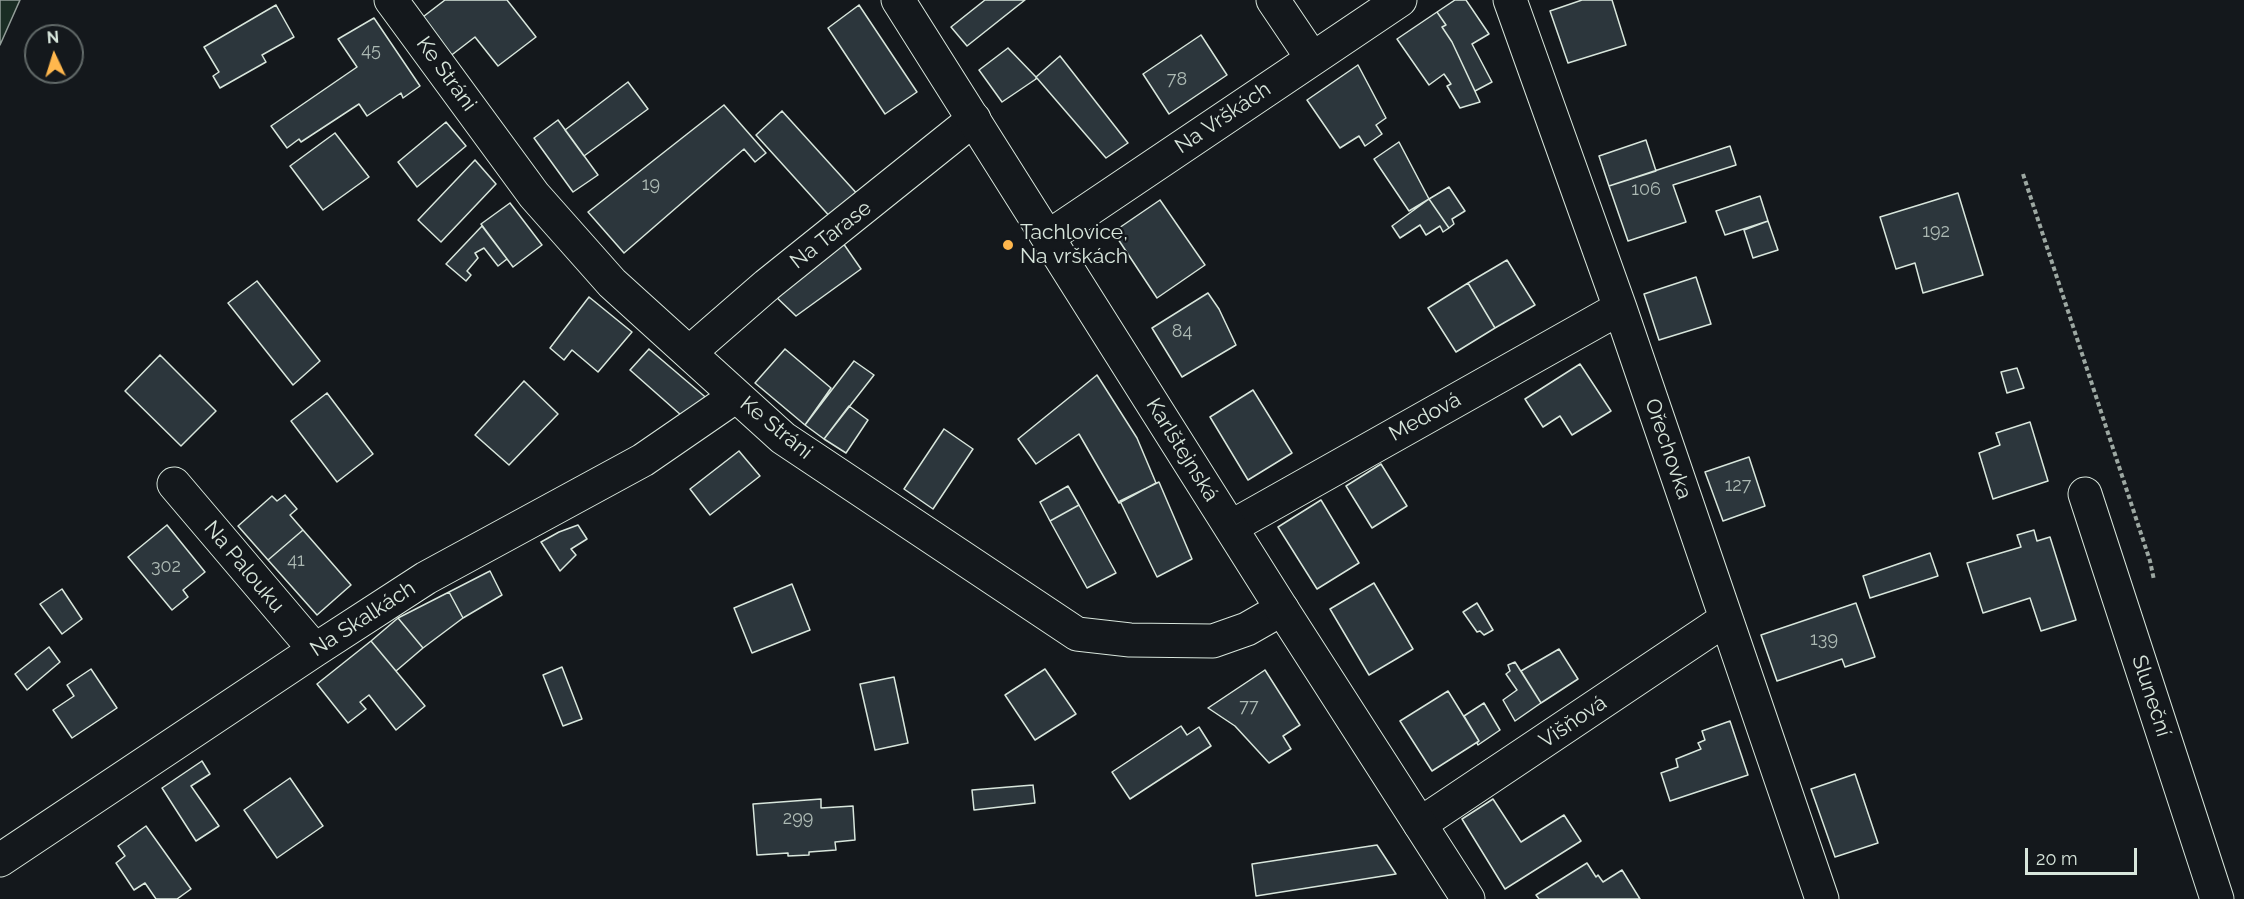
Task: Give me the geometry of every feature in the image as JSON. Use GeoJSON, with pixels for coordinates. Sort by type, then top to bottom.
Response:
{"type":"FeatureCollection","features":[{"type":"Feature","properties":{"kind":"street","name":"Ke Stráni"},"geometry":{"type":"LineString","coordinates":[[391,0],[534,195],[612,283],[783,438],[1077,634],[1130,640],[1213,641],[1247,629],[1282,609]]}},
{"type":"Feature","properties":{"kind":"street","name":"Karlštejnská"},"geometry":{"type":"LineString","coordinates":[[898,0],[1420,824],[1459,896]]}},
{"type":"Feature","properties":{"kind":"street"},"geometry":{"type":"LineString","coordinates":[[1273,0],[1312,58]]}},
{"type":"Feature","properties":{"kind":"street","name":"Na Vrškách"},"geometry":{"type":"LineString","coordinates":[[1048,237],[1400,0]]}},
{"type":"Feature","properties":{"kind":"street","name":"Ořechovka"},"geometry":{"type":"LineString","coordinates":[[1510,0],[1620,308],[1822,899]]}},
{"type":"Feature","properties":{"kind":"street","name":"Na Tarase"},"geometry":{"type":"LineString","coordinates":[[690,352],[767,285],[974,119]]}},
{"type":"Feature","properties":{"kind":"street","name":"Medová"},"geometry":{"type":"LineString","coordinates":[[1231,527],[1620,308]]}},
{"type":"Feature","properties":{"kind":"street","name":"Na Skalkách"},"geometry":{"type":"LineString","coordinates":[[3,852],[426,578],[643,460],[736,396]]}},
{"type":"Feature","properties":{"kind":"street","name":"Na Palouku"},"geometry":{"type":"LineString","coordinates":[[174,484],[315,650]]}},
{"type":"Feature","properties":{"kind":"street","name":"Sluneční"},"geometry":{"type":"LineString","coordinates":[[2085,494],[2217,899]]}},
{"type":"Feature","properties":{"kind":"street","name":"Višňová"},"geometry":{"type":"LineString","coordinates":[[1420,824],[1726,619]]}},
{"type":"Feature","properties":{"kind":"green space"},"geometry":{"type":"Polygon","coordinates":[[[0,0],[20,0],[0,45],[0,0]]]}},
{"type":"Feature","properties":{"kind":"building"},"geometry":{"type":"Polygon","coordinates":[[[445,0],[507,0],[536,37],[498,66],[475,37],[449,57],[419,20],[445,0]]]}},
{"type":"Feature","properties":{"kind":"building"},"geometry":{"type":"Polygon","coordinates":[[[985,0],[1025,0],[967,46],[951,27],[985,0]]]}},
{"type":"Feature","properties":{"kind":"building"},"geometry":{"type":"Polygon","coordinates":[[[1455,0],[1466,0],[1489,34],[1472,44],[1492,82],[1475,91],[1452,42],[1442,27],[1446,25],[1437,12],[1455,0]]]}},
{"type":"Feature","properties":{"kind":"building"},"geometry":{"type":"Polygon","coordinates":[[[1582,0],[1612,0],[1626,45],[1568,63],[1550,11],[1582,0]]]}},
{"type":"Feature","properties":{"kind":"building"},"geometry":{"type":"Polygon","coordinates":[[[276,5],[294,37],[262,55],[266,62],[220,88],[213,76],[219,72],[204,47],[276,5]]]}},
{"type":"Feature","properties":{"kind":"building"},"geometry":{"type":"Polygon","coordinates":[[[859,5],[917,92],[885,114],[828,28],[859,5]]]}},
{"type":"Feature","properties":{"kind":"building"},"geometry":{"type":"Polygon","coordinates":[[[1437,12],[1446,25],[1442,27],[1452,42],[1480,102],[1460,108],[1447,86],[1451,84],[1444,74],[1429,85],[1397,39],[1437,12]]]}},
{"type":"Feature","properties":{"kind":"building"},"geometry":{"type":"Polygon","coordinates":[[[374,18],[420,86],[403,98],[401,93],[367,116],[359,104],[301,142],[299,139],[287,148],[271,126],[357,67],[338,39],[374,18]]]}},
{"type":"Feature","properties":{"kind":"building"},"geometry":{"type":"Polygon","coordinates":[[[1201,35],[1227,75],[1169,114],[1143,74],[1201,35]]]}},
{"type":"Feature","properties":{"kind":"building"},"geometry":{"type":"Polygon","coordinates":[[[1008,48],[1036,79],[1002,102],[979,70],[1008,48]]]}},
{"type":"Feature","properties":{"kind":"building"},"geometry":{"type":"Polygon","coordinates":[[[1060,56],[1128,143],[1106,158],[1036,77],[1060,56]]]}},
{"type":"Feature","properties":{"kind":"building"},"geometry":{"type":"Polygon","coordinates":[[[1358,65],[1386,118],[1376,125],[1382,134],[1365,146],[1359,136],[1340,148],[1307,100],[1358,65]]]}},
{"type":"Feature","properties":{"kind":"building"},"geometry":{"type":"Polygon","coordinates":[[[628,82],[648,109],[584,156],[565,130],[628,82]]]}},
{"type":"Feature","properties":{"kind":"building"},"geometry":{"type":"Polygon","coordinates":[[[724,105],[766,153],[755,162],[744,149],[624,253],[588,212],[724,105]]]}},
{"type":"Feature","properties":{"kind":"building"},"geometry":{"type":"Polygon","coordinates":[[[782,111],[860,197],[833,220],[756,135],[782,111]]]}},
{"type":"Feature","properties":{"kind":"building"},"geometry":{"type":"Polygon","coordinates":[[[558,120],[598,175],[573,192],[534,138],[558,120]]]}},
{"type":"Feature","properties":{"kind":"building"},"geometry":{"type":"Polygon","coordinates":[[[446,122],[466,146],[417,187],[398,162],[446,122]]]}},
{"type":"Feature","properties":{"kind":"building"},"geometry":{"type":"Polygon","coordinates":[[[335,133],[369,177],[323,210],[290,166],[335,133]]]}},
{"type":"Feature","properties":{"kind":"building"},"geometry":{"type":"Polygon","coordinates":[[[1646,140],[1656,171],[1609,186],[1599,156],[1646,140]]]}},
{"type":"Feature","properties":{"kind":"building"},"geometry":{"type":"Polygon","coordinates":[[[1399,142],[1429,199],[1409,211],[1374,159],[1399,142]]]}},
{"type":"Feature","properties":{"kind":"building"},"geometry":{"type":"Polygon","coordinates":[[[1730,146],[1736,165],[1673,185],[1686,222],[1628,241],[1609,186],[1730,146]]]}},
{"type":"Feature","properties":{"kind":"building"},"geometry":{"type":"Polygon","coordinates":[[[475,160],[496,184],[441,242],[418,220],[475,160]]]}},
{"type":"Feature","properties":{"kind":"building"},"geometry":{"type":"Polygon","coordinates":[[[1449,187],[1465,211],[1452,219],[1454,224],[1449,228],[1429,199],[1449,187]]]}},
{"type":"Feature","properties":{"kind":"building"},"geometry":{"type":"Polygon","coordinates":[[[1958,193],[1983,275],[1923,293],[1915,263],[1896,269],[1880,217],[1958,193]]]}},
{"type":"Feature","properties":{"kind":"building"},"geometry":{"type":"Polygon","coordinates":[[[1760,196],[1768,221],[1725,235],[1716,211],[1760,196]]]}},
{"type":"Feature","properties":{"kind":"building"},"geometry":{"type":"Polygon","coordinates":[[[1429,199],[1449,228],[1443,232],[1440,226],[1426,235],[1420,225],[1400,238],[1392,226],[1429,199]]]}},
{"type":"Feature","properties":{"kind":"building"},"geometry":{"type":"Polygon","coordinates":[[[1160,200],[1205,265],[1157,298],[1118,239],[1119,228],[1160,200]]]}},
{"type":"Feature","properties":{"kind":"building"},"geometry":{"type":"Polygon","coordinates":[[[510,203],[542,245],[513,267],[481,224],[510,203]]]}},
{"type":"Feature","properties":{"kind":"building"},"geometry":{"type":"Polygon","coordinates":[[[1768,221],[1778,250],[1753,258],[1744,230],[1768,221]]]}},
{"type":"Feature","properties":{"kind":"building"},"geometry":{"type":"Polygon","coordinates":[[[482,226],[507,259],[498,266],[484,248],[475,253],[478,258],[467,271],[471,275],[466,281],[446,264],[482,226]]]}},
{"type":"Feature","properties":{"kind":"building"},"geometry":{"type":"Polygon","coordinates":[[[843,243],[861,269],[796,316],[772,293],[843,243]]]}},
{"type":"Feature","properties":{"kind":"building"},"geometry":{"type":"Polygon","coordinates":[[[1507,260],[1535,305],[1495,328],[1468,283],[1507,260]]]}},
{"type":"Feature","properties":{"kind":"building"},"geometry":{"type":"Polygon","coordinates":[[[1696,277],[1711,324],[1659,340],[1644,294],[1696,277]]]}},
{"type":"Feature","properties":{"kind":"building"},"geometry":{"type":"Polygon","coordinates":[[[257,281],[320,361],[293,385],[228,303],[257,281]]]}},
{"type":"Feature","properties":{"kind":"building"},"geometry":{"type":"Polygon","coordinates":[[[1468,283],[1495,328],[1456,352],[1428,308],[1468,283]]]}},
{"type":"Feature","properties":{"kind":"building"},"geometry":{"type":"Polygon","coordinates":[[[1208,293],[1219,309],[1236,345],[1182,377],[1152,328],[1208,293]]]}},
{"type":"Feature","properties":{"kind":"building"},"geometry":{"type":"Polygon","coordinates":[[[589,297],[632,332],[598,372],[572,350],[564,360],[550,348],[589,297]]]}},
{"type":"Feature","properties":{"kind":"building"},"geometry":{"type":"Polygon","coordinates":[[[649,349],[710,401],[690,423],[630,370],[649,349]]]}},
{"type":"Feature","properties":{"kind":"building"},"geometry":{"type":"Polygon","coordinates":[[[785,349],[831,388],[805,425],[755,383],[785,349]]]}},
{"type":"Feature","properties":{"kind":"building"},"geometry":{"type":"Polygon","coordinates":[[[160,355],[216,411],[181,446],[125,391],[160,355]]]}},
{"type":"Feature","properties":{"kind":"building"},"geometry":{"type":"Polygon","coordinates":[[[854,361],[874,375],[824,439],[805,425],[854,361]]]}},
{"type":"Feature","properties":{"kind":"building"},"geometry":{"type":"Polygon","coordinates":[[[1580,364],[1611,411],[1572,435],[1560,416],[1543,427],[1525,399],[1580,364]]]}},
{"type":"Feature","properties":{"kind":"building"},"geometry":{"type":"Polygon","coordinates":[[[2017,368],[2024,388],[2007,393],[2001,372],[2017,368]]]}},
{"type":"Feature","properties":{"kind":"building"},"geometry":{"type":"Polygon","coordinates":[[[1097,375],[1137,438],[1156,483],[1119,503],[1079,434],[1036,464],[1018,439],[1097,375]]]}},
{"type":"Feature","properties":{"kind":"building"},"geometry":{"type":"Polygon","coordinates":[[[524,381],[558,414],[509,465],[475,435],[524,381]]]}},
{"type":"Feature","properties":{"kind":"building"},"geometry":{"type":"Polygon","coordinates":[[[1253,390],[1292,453],[1248,480],[1210,417],[1253,390]]]}},
{"type":"Feature","properties":{"kind":"building"},"geometry":{"type":"Polygon","coordinates":[[[327,393],[373,454],[337,482],[291,421],[327,393]]]}},
{"type":"Feature","properties":{"kind":"building"},"geometry":{"type":"Polygon","coordinates":[[[849,406],[868,420],[846,453],[824,439],[849,406]]]}},
{"type":"Feature","properties":{"kind":"building"},"geometry":{"type":"Polygon","coordinates":[[[2030,422],[2048,481],[1993,499],[1979,453],[2000,445],[1996,433],[2030,422]]]}},
{"type":"Feature","properties":{"kind":"building"},"geometry":{"type":"Polygon","coordinates":[[[944,429],[973,449],[933,509],[904,489],[944,429]]]}},
{"type":"Feature","properties":{"kind":"building"},"geometry":{"type":"Polygon","coordinates":[[[739,451],[760,476],[710,515],[690,489],[739,451]]]}},
{"type":"Feature","properties":{"kind":"building"},"geometry":{"type":"Polygon","coordinates":[[[1749,457],[1765,506],[1723,521],[1705,472],[1749,457]]]}},
{"type":"Feature","properties":{"kind":"building"},"geometry":{"type":"Polygon","coordinates":[[[1381,464],[1407,506],[1372,528],[1346,486],[1381,464]]]}},
{"type":"Feature","properties":{"kind":"building"},"geometry":{"type":"Polygon","coordinates":[[[1159,482],[1192,559],[1157,577],[1120,501],[1159,482]]]}},
{"type":"Feature","properties":{"kind":"building"},"geometry":{"type":"Polygon","coordinates":[[[1068,486],[1079,505],[1050,521],[1040,502],[1068,486]]]}},
{"type":"Feature","properties":{"kind":"building"},"geometry":{"type":"Polygon","coordinates":[[[285,495],[297,509],[290,515],[303,530],[268,560],[238,526],[272,496],[277,501],[285,495]]]}},
{"type":"Feature","properties":{"kind":"building"},"geometry":{"type":"Polygon","coordinates":[[[1321,500],[1359,563],[1317,589],[1278,527],[1321,500]]]}},
{"type":"Feature","properties":{"kind":"building"},"geometry":{"type":"Polygon","coordinates":[[[1079,505],[1116,573],[1087,588],[1050,521],[1079,505]]]}},
{"type":"Feature","properties":{"kind":"building"},"geometry":{"type":"Polygon","coordinates":[[[167,525],[205,572],[183,590],[188,597],[172,610],[128,557],[167,525]]]}},
{"type":"Feature","properties":{"kind":"building"},"geometry":{"type":"Polygon","coordinates":[[[578,525],[587,539],[571,549],[576,555],[560,571],[541,542],[578,525]]]}},
{"type":"Feature","properties":{"kind":"building"},"geometry":{"type":"Polygon","coordinates":[[[303,530],[351,585],[317,615],[268,560],[303,530]]]}},
{"type":"Feature","properties":{"kind":"building"},"geometry":{"type":"Polygon","coordinates":[[[2034,530],[2037,541],[2050,537],[2076,620],[2041,631],[2030,598],[1983,613],[1967,563],[2021,547],[2017,535],[2034,530]]]}},
{"type":"Feature","properties":{"kind":"building"},"geometry":{"type":"Polygon","coordinates":[[[1930,553],[1938,576],[1870,598],[1863,576],[1930,553]]]}},
{"type":"Feature","properties":{"kind":"building"},"geometry":{"type":"Polygon","coordinates":[[[490,571],[502,595],[463,618],[449,592],[490,571]]]}},
{"type":"Feature","properties":{"kind":"building"},"geometry":{"type":"Polygon","coordinates":[[[1374,583],[1413,649],[1369,675],[1330,609],[1374,583]]]}},
{"type":"Feature","properties":{"kind":"building"},"geometry":{"type":"Polygon","coordinates":[[[792,584],[810,630],[752,653],[734,608],[792,584]]]}},
{"type":"Feature","properties":{"kind":"building"},"geometry":{"type":"Polygon","coordinates":[[[62,589],[82,619],[62,634],[40,604],[62,589]]]}},
{"type":"Feature","properties":{"kind":"building"},"geometry":{"type":"Polygon","coordinates":[[[449,592],[463,618],[423,648],[398,618],[449,592]]]}},
{"type":"Feature","properties":{"kind":"building"},"geometry":{"type":"Polygon","coordinates":[[[1477,603],[1493,630],[1484,635],[1480,631],[1477,632],[1463,612],[1477,603]]]}},
{"type":"Feature","properties":{"kind":"building"},"geometry":{"type":"Polygon","coordinates":[[[1856,603],[1875,657],[1845,667],[1842,659],[1777,681],[1761,635],[1856,603]]]}},
{"type":"Feature","properties":{"kind":"building"},"geometry":{"type":"Polygon","coordinates":[[[398,618],[423,648],[396,671],[371,641],[398,618]]]}},
{"type":"Feature","properties":{"kind":"building"},"geometry":{"type":"Polygon","coordinates":[[[371,641],[425,706],[396,730],[369,695],[360,702],[366,709],[348,723],[317,684],[371,641]]]}},
{"type":"Feature","properties":{"kind":"building"},"geometry":{"type":"Polygon","coordinates":[[[49,647],[60,662],[27,690],[15,674],[49,647]]]}},
{"type":"Feature","properties":{"kind":"building"},"geometry":{"type":"Polygon","coordinates":[[[1559,649],[1578,679],[1541,703],[1521,671],[1559,649]]]}},
{"type":"Feature","properties":{"kind":"building"},"geometry":{"type":"Polygon","coordinates":[[[1515,662],[1541,703],[1515,721],[1503,700],[1517,690],[1506,674],[1510,671],[1508,665],[1515,662]]]}},
{"type":"Feature","properties":{"kind":"building"},"geometry":{"type":"Polygon","coordinates":[[[562,667],[582,719],[563,726],[543,675],[562,667]]]}},
{"type":"Feature","properties":{"kind":"building"},"geometry":{"type":"Polygon","coordinates":[[[91,669],[117,708],[72,738],[53,710],[74,696],[67,685],[91,669]]]}},
{"type":"Feature","properties":{"kind":"building"},"geometry":{"type":"Polygon","coordinates":[[[1045,669],[1076,714],[1035,740],[1005,695],[1045,669]]]}},
{"type":"Feature","properties":{"kind":"building"},"geometry":{"type":"Polygon","coordinates":[[[1265,670],[1300,725],[1283,736],[1291,749],[1269,763],[1235,726],[1208,708],[1265,670]]]}},
{"type":"Feature","properties":{"kind":"building"},"geometry":{"type":"Polygon","coordinates":[[[894,677],[908,743],[875,750],[860,684],[894,677]]]}},
{"type":"Feature","properties":{"kind":"building"},"geometry":{"type":"Polygon","coordinates":[[[1448,691],[1479,741],[1432,771],[1400,721],[1448,691]]]}},
{"type":"Feature","properties":{"kind":"building"},"geometry":{"type":"Polygon","coordinates":[[[1484,703],[1500,730],[1478,745],[1479,741],[1464,716],[1484,703]]]}},
{"type":"Feature","properties":{"kind":"building"},"geometry":{"type":"Polygon","coordinates":[[[1730,721],[1748,775],[1670,801],[1661,773],[1678,767],[1676,759],[1701,749],[1698,743],[1705,740],[1702,731],[1730,721]]]}},
{"type":"Feature","properties":{"kind":"building"},"geometry":{"type":"Polygon","coordinates":[[[1181,726],[1187,735],[1199,727],[1211,746],[1130,799],[1112,772],[1181,726]]]}},
{"type":"Feature","properties":{"kind":"building"},"geometry":{"type":"Polygon","coordinates":[[[202,761],[210,774],[191,786],[219,826],[196,841],[162,788],[202,761]]]}},
{"type":"Feature","properties":{"kind":"building"},"geometry":{"type":"Polygon","coordinates":[[[1855,774],[1878,843],[1835,857],[1811,789],[1855,774]]]}},
{"type":"Feature","properties":{"kind":"building"},"geometry":{"type":"Polygon","coordinates":[[[290,778],[323,826],[277,858],[244,810],[290,778]]]}},
{"type":"Feature","properties":{"kind":"building"},"geometry":{"type":"Polygon","coordinates":[[[1033,785],[1035,803],[974,810],[972,790],[1033,785]]]}},
{"type":"Feature","properties":{"kind":"building"},"geometry":{"type":"Polygon","coordinates":[[[821,799],[821,808],[853,806],[855,840],[835,842],[836,850],[809,852],[809,855],[788,856],[788,853],[757,855],[753,804],[821,799]]]}},
{"type":"Feature","properties":{"kind":"building"},"geometry":{"type":"Polygon","coordinates":[[[1493,799],[1521,842],[1564,815],[1581,841],[1505,889],[1462,819],[1493,799]]]}},
{"type":"Feature","properties":{"kind":"building"},"geometry":{"type":"Polygon","coordinates":[[[146,826],[191,889],[177,899],[156,899],[145,883],[134,890],[116,863],[125,856],[118,846],[146,826]]]}},
{"type":"Feature","properties":{"kind":"building"},"geometry":{"type":"Polygon","coordinates":[[[1377,845],[1396,874],[1256,896],[1252,864],[1377,845]]]}},
{"type":"Feature","properties":{"kind":"building"},"geometry":{"type":"Polygon","coordinates":[[[1587,863],[1596,877],[1598,875],[1603,882],[1622,870],[1640,899],[1539,899],[1536,895],[1587,863]]]}},
{"type":"Feature","properties":{"kind":"place","name":"Tachlovice, Na vrškách"},"geometry":{"type":"Point","coordinates":[1008,245]}}]}
